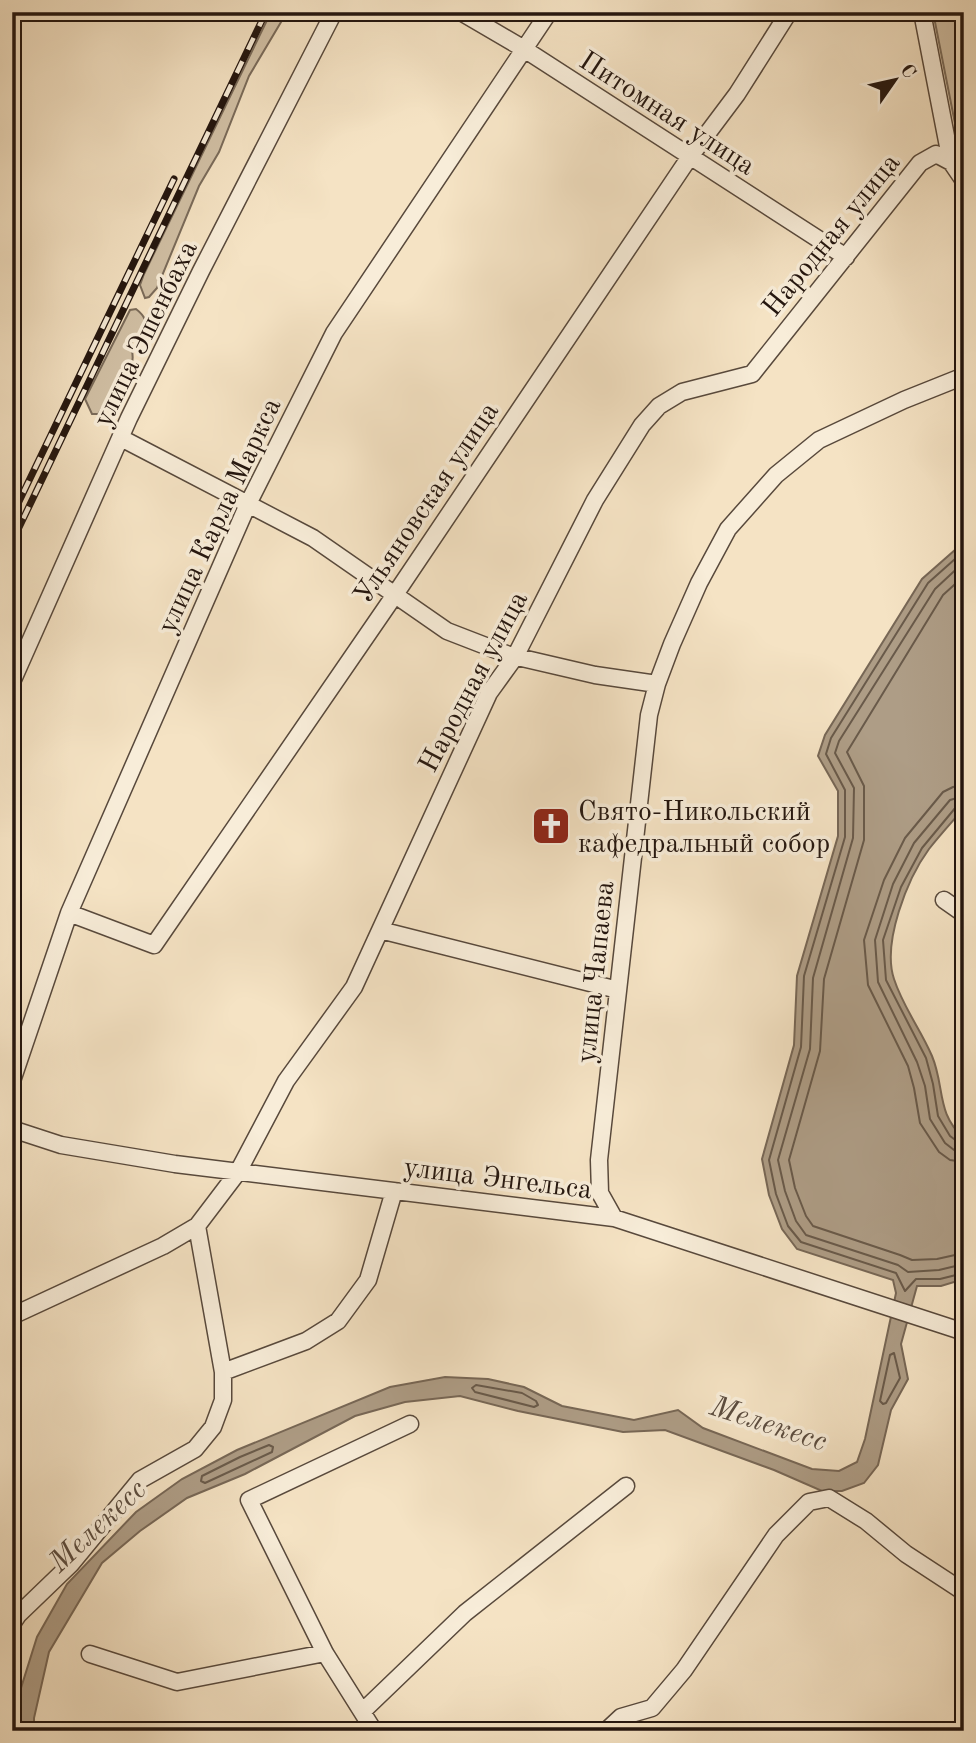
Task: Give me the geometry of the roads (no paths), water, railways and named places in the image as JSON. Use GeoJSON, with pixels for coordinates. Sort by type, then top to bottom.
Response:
{"type":"FeatureCollection","features":[{"type":"Feature","properties":{"kind":"street","name":"улица Эшенбаха"},"geometry":{"type":"LineString","coordinates":[[12,682],[121,438],[201,271],[334,12]]}},
{"type":"Feature","properties":{"kind":"street","name":"Питомная улица"},"geometry":{"type":"LineString","coordinates":[[461,12],[524,49],[846,257]]}},
{"type":"Feature","properties":{"kind":"street","name":"улица Карла Маркса"},"geometry":{"type":"LineString","coordinates":[[12,1081],[69,913],[248,504],[334,333],[550,12]]}},
{"type":"Feature","properties":{"kind":"street","name":"Ульяновская улица"},"geometry":{"type":"LineString","coordinates":[[69,913],[154,945],[394,596],[689,158],[737,94],[789,12]]}},
{"type":"Feature","properties":{"kind":"street"},"geometry":{"type":"LineString","coordinates":[[922,12],[951,162],[964,181]]}},
{"type":"Feature","properties":{"kind":"street","name":"Народная улица"},"geometry":{"type":"LineString","coordinates":[[12,1316],[163,1246],[197,1226],[239,1171],[286,1081],[354,988],[489,693],[515,657],[595,500],[651,415],[659,406],[682,391],[751,373],[920,163],[936,154],[951,162]]}},
{"type":"Feature","properties":{"kind":"street","name":"улица Чапаева"},"geometry":{"type":"LineString","coordinates":[[614,1218],[600,1193],[600,1160],[649,715],[657,684],[699,583],[728,529],[776,475],[819,440],[904,400],[964,376]]}},
{"type":"Feature","properties":{"kind":"street"},"geometry":{"type":"LineString","coordinates":[[121,438],[313,538],[447,631],[515,657],[657,684]]}},
{"type":"Feature","properties":{"kind":"street"},"geometry":{"type":"LineString","coordinates":[[944,900],[964,914]]}},
{"type":"Feature","properties":{"kind":"street"},"geometry":{"type":"LineString","coordinates":[[380,930],[618,990]]}},
{"type":"Feature","properties":{"kind":"street","name":"улица Энгельса"},"geometry":{"type":"LineString","coordinates":[[12,1129],[61,1146],[614,1218],[964,1332]]}},
{"type":"Feature","properties":{"kind":"street"},"geometry":{"type":"LineString","coordinates":[[223,1372],[306,1341],[338,1321],[368,1280],[394,1191]]}},
{"type":"Feature","properties":{"kind":"street"},"geometry":{"type":"LineString","coordinates":[[14,1615],[71,1564],[140,1480],[195,1449],[213,1427],[223,1400],[223,1372],[197,1226]]}},
{"type":"Feature","properties":{"kind":"street"},"geometry":{"type":"LineString","coordinates":[[374,1731],[325,1653],[249,1500],[410,1423]]}},
{"type":"Feature","properties":{"kind":"street"},"geometry":{"type":"LineString","coordinates":[[363,1711],[465,1613],[626,1486]]}},
{"type":"Feature","properties":{"kind":"street"},"geometry":{"type":"LineString","coordinates":[[606,1731],[621,1717],[652,1708],[684,1670],[776,1535],[808,1502],[829,1498],[866,1521],[906,1554],[964,1591]]}},
{"type":"Feature","properties":{"kind":"street"},"geometry":{"type":"LineString","coordinates":[[90,1654],[177,1682],[325,1653]]}},
{"type":"Feature","properties":{"kind":"water"},"geometry":{"type":"Polygon","coordinates":[[[964,542],[964,808],[929,849],[905,894],[894,930],[891,964],[898,989],[932,1056],[945,1110],[955,1129],[964,1138],[964,1279],[941,1286],[917,1286],[901,1344],[908,1379],[891,1410],[878,1465],[864,1483],[842,1491],[822,1491],[774,1470],[665,1430],[623,1432],[518,1411],[460,1396],[405,1402],[355,1416],[245,1474],[187,1498],[140,1531],[102,1563],[49,1652],[34,1718],[34,1731],[20,1731],[21,1688],[37,1637],[67,1584],[136,1512],[182,1479],[237,1450],[390,1387],[445,1377],[488,1379],[524,1387],[562,1406],[634,1420],[678,1410],[703,1428],[812,1469],[839,1471],[857,1462],[865,1439],[896,1293],[893,1280],[797,1249],[782,1229],[769,1195],[762,1159],[794,1045],[797,976],[838,836],[838,791],[818,756],[825,735],[922,579],[964,542]]]}},
{"type":"Feature","properties":{"kind":"railway"},"geometry":{"type":"LineString","coordinates":[[12,542],[266,12]]}},
{"type":"Feature","properties":{"kind":"railway"},"geometry":{"type":"LineString","coordinates":[[12,516],[174,179]]}},
{"type":"Feature","properties":{"kind":"place","name":"Свято-Никольский кафедральный собор"},"geometry":{"type":"Point","coordinates":[551,826]}},
{"type":"Feature","properties":{"kind":"water label","name":"Мелекесс"},"geometry":{"type":"Point","coordinates":[769,1423]}},
{"type":"Feature","properties":{"kind":"water label","name":"Мелекесс"},"geometry":{"type":"Point","coordinates":[97,1525]}}]}
